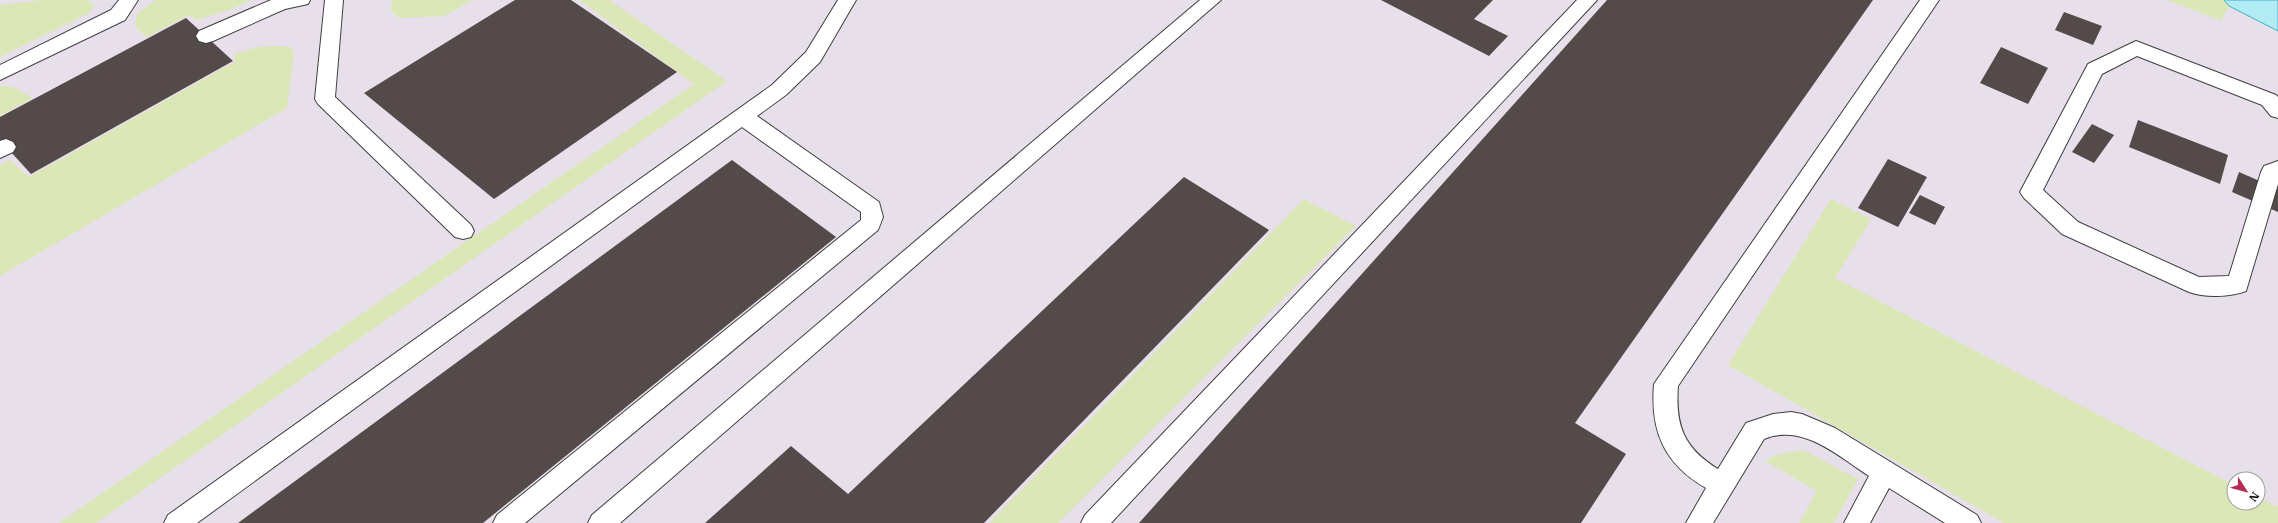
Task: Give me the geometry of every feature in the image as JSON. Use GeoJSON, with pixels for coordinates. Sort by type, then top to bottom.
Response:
{"type":"FeatureCollection","features":[{"type":"Feature","properties":{"kind":"lane"},"geometry":{"type":"LineString","coordinates":[[0,73],[118,15],[129,0]]}},
{"type":"Feature","properties":{"kind":"lane"},"geometry":{"type":"LineString","coordinates":[[206,36],[281,3],[301,0]]}},
{"type":"Feature","properties":{"kind":"lane"},"geometry":{"type":"LineString","coordinates":[[334,0],[325,99],[463,231]]}},
{"type":"Feature","properties":{"kind":"lane"},"geometry":{"type":"LineString","coordinates":[[177,523],[779,90],[813,57],[847,0]]}},
{"type":"Feature","properties":{"kind":"lane"},"geometry":{"type":"LineString","coordinates":[[601,523],[1212,0]]}},
{"type":"Feature","properties":{"kind":"lane"},"geometry":{"type":"LineString","coordinates":[[1094,523],[1588,0]]}},
{"type":"Feature","properties":{"kind":"lane"},"geometry":{"type":"LineString","coordinates":[[1723,485],[1709,477],[1679,452],[1667,429],[1664,404],[1666,384],[1930,0]]}},
{"type":"Feature","properties":{"kind":"lane"},"geometry":{"type":"LineString","coordinates":[[2278,111],[2269,100],[2136,48],[2095,69],[2031,192],[2070,228],[2197,286],[2238,285],[2271,172],[2278,169]]}},
{"type":"Feature","properties":{"kind":"lane"},"geometry":{"type":"LineString","coordinates":[[506,523],[870,224],[872,218],[871,208],[742,116]]}},
{"type":"Feature","properties":{"kind":"lane"},"geometry":{"type":"LineString","coordinates":[[1699,523],[1756,431],[1771,425],[1791,423],[1811,427],[1968,523]]}},
{"type":"Feature","properties":{"kind":"lane"},"geometry":{"type":"LineString","coordinates":[[1858,523],[1884,472]]}},
{"type":"Feature","properties":{"kind":"shaded area"},"geometry":{"type":"Polygon","coordinates":[[[0,0],[2278,0],[2278,523],[0,523],[0,0]]]}},
{"type":"Feature","properties":{"kind":"green space"},"geometry":{"type":"Polygon","coordinates":[[[44,0],[87,0],[93,4],[93,8],[89,13],[0,57],[0,5],[44,0]]]}},
{"type":"Feature","properties":{"kind":"green space"},"geometry":{"type":"Polygon","coordinates":[[[155,0],[251,0],[229,10],[196,20],[189,15],[147,37],[136,28],[136,15],[155,0]]]}},
{"type":"Feature","properties":{"kind":"green space"},"geometry":{"type":"Polygon","coordinates":[[[392,0],[472,0],[445,16],[399,18],[391,11],[392,0]]]}},
{"type":"Feature","properties":{"kind":"green space"},"geometry":{"type":"Polygon","coordinates":[[[579,0],[609,0],[727,81],[96,523],[59,523],[694,84],[579,0]]]}},
{"type":"Feature","properties":{"kind":"green space"},"geometry":{"type":"Polygon","coordinates":[[[2167,0],[2224,0],[2229,6],[2221,21],[2167,0]]]}},
{"type":"Feature","properties":{"kind":"green space"},"geometry":{"type":"Polygon","coordinates":[[[259,47],[290,47],[294,53],[287,108],[0,276],[0,165],[10,160],[29,177],[236,61],[233,54],[259,47]]]}},
{"type":"Feature","properties":{"kind":"green space"},"geometry":{"type":"Polygon","coordinates":[[[0,86],[13,87],[33,98],[0,116],[0,86]]]}},
{"type":"Feature","properties":{"kind":"green space"},"geometry":{"type":"Polygon","coordinates":[[[1304,199],[1356,226],[1058,523],[989,523],[1304,199]]]}},
{"type":"Feature","properties":{"kind":"green space"},"geometry":{"type":"Polygon","coordinates":[[[1831,199],[1871,219],[1835,278],[2226,481],[2226,511],[2266,511],[2266,501],[2278,507],[2278,523],[2004,523],[1728,365],[1831,199]]]}},
{"type":"Feature","properties":{"kind":"green space"},"geometry":{"type":"Polygon","coordinates":[[[1803,450],[1858,479],[1834,523],[1799,523],[1817,491],[1765,461],[1776,455],[1803,450]]]}},
{"type":"Feature","properties":{"kind":"water"},"geometry":{"type":"Polygon","coordinates":[[[2224,0],[2278,0],[2278,31],[2229,6],[2224,0]]]}},
{"type":"Feature","properties":{"kind":"building"},"geometry":{"type":"Polygon","coordinates":[[[515,0],[571,0],[677,72],[494,199],[364,93],[515,0]]]}},
{"type":"Feature","properties":{"kind":"building"},"geometry":{"type":"Polygon","coordinates":[[[1381,0],[1493,0],[1474,19],[1508,36],[1489,56],[1381,0]]]}},
{"type":"Feature","properties":{"kind":"building"},"geometry":{"type":"Polygon","coordinates":[[[1607,0],[1873,0],[1575,423],[1626,454],[1581,523],[1139,523],[1607,0]]]}},
{"type":"Feature","properties":{"kind":"building"},"geometry":{"type":"Polygon","coordinates":[[[2064,12],[2102,26],[2093,45],[2055,30],[2064,12]]]}},
{"type":"Feature","properties":{"kind":"building"},"geometry":{"type":"Polygon","coordinates":[[[186,18],[233,61],[31,174],[0,140],[0,117],[186,18]]]}},
{"type":"Feature","properties":{"kind":"building"},"geometry":{"type":"Polygon","coordinates":[[[2001,47],[2048,68],[2028,104],[1980,83],[2001,47]]]}},
{"type":"Feature","properties":{"kind":"building"},"geometry":{"type":"Polygon","coordinates":[[[2138,120],[2228,155],[2220,184],[2129,147],[2138,120]]]}},
{"type":"Feature","properties":{"kind":"building"},"geometry":{"type":"Polygon","coordinates":[[[2092,124],[2114,135],[2094,163],[2072,152],[2092,124]]]}},
{"type":"Feature","properties":{"kind":"building"},"geometry":{"type":"Polygon","coordinates":[[[1888,159],[1927,177],[1898,227],[1858,208],[1888,159]]]}},
{"type":"Feature","properties":{"kind":"building"},"geometry":{"type":"Polygon","coordinates":[[[732,160],[836,237],[483,523],[238,523],[732,160]]]}},
{"type":"Feature","properties":{"kind":"building"},"geometry":{"type":"Polygon","coordinates":[[[2239,172],[2278,189],[2278,212],[2232,192],[2239,172]]]}},
{"type":"Feature","properties":{"kind":"building"},"geometry":{"type":"Polygon","coordinates":[[[1184,177],[1269,230],[984,523],[705,523],[791,446],[848,494],[1184,177]]]}},
{"type":"Feature","properties":{"kind":"building"},"geometry":{"type":"Polygon","coordinates":[[[1920,195],[1945,207],[1935,225],[1909,213],[1920,195]]]}}]}
